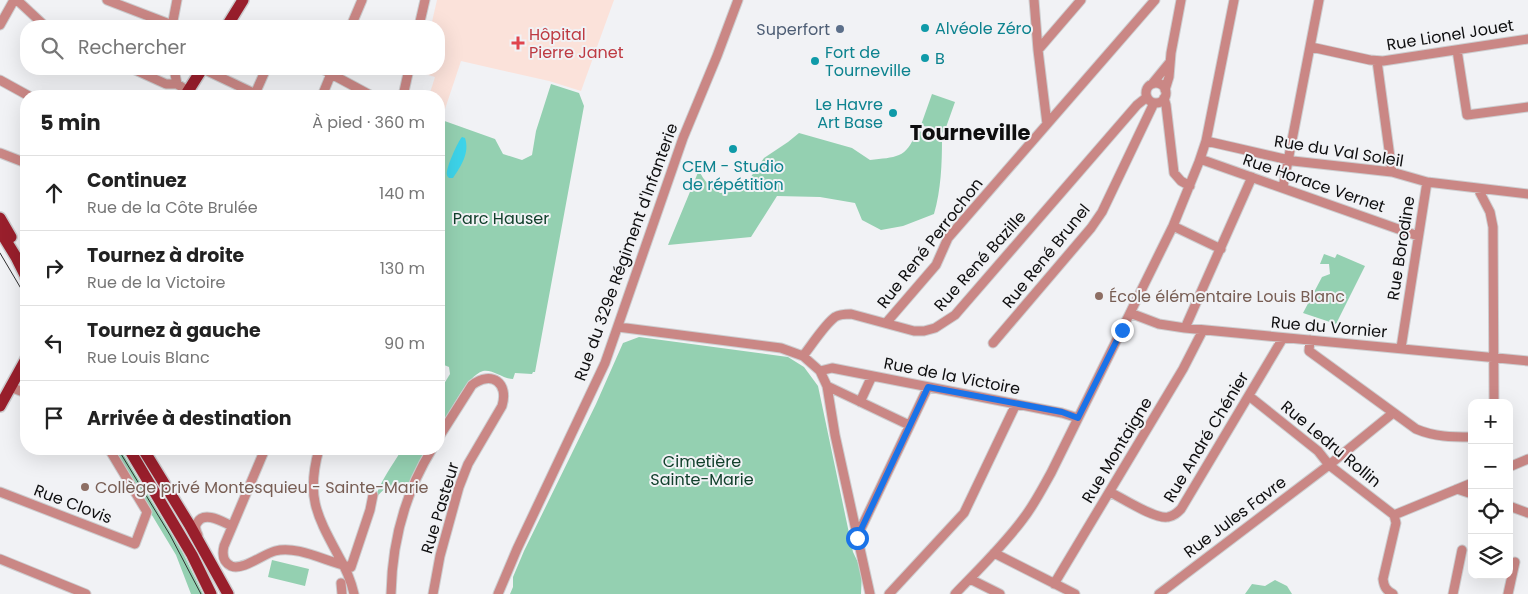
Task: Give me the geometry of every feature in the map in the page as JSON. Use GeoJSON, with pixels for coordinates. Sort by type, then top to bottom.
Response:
{"type":"FeatureCollection","features":[{"type":"Feature","properties":{"kind":"main road"},"geometry":{"type":"LineString","coordinates":[[233,20],[243,0]]}},
{"type":"Feature","properties":{"kind":"main road"},"geometry":{"type":"LineString","coordinates":[[189,90],[199,75]]}},
{"type":"Feature","properties":{"kind":"main road"},"geometry":{"type":"LineString","coordinates":[[0,218],[20,252]]}},
{"type":"Feature","properties":{"kind":"main road"},"geometry":{"type":"LineString","coordinates":[[0,231],[20,266]]}},
{"type":"Feature","properties":{"kind":"main road"},"geometry":{"type":"LineString","coordinates":[[0,406],[20,369]]}},
{"type":"Feature","properties":{"kind":"main road"},"geometry":{"type":"LineString","coordinates":[[133,455],[192,554],[211,594]]}},
{"type":"Feature","properties":{"kind":"main road"},"geometry":{"type":"LineString","coordinates":[[147,455],[228,594]]}},
{"type":"Feature","properties":{"kind":"street"},"geometry":{"type":"LineString","coordinates":[[0,25],[16,0],[38,20]]}},
{"type":"Feature","properties":{"kind":"street"},"geometry":{"type":"LineString","coordinates":[[108,0],[157,20]]}},
{"type":"Feature","properties":{"kind":"street"},"geometry":{"type":"LineString","coordinates":[[173,20],[177,0]]}},
{"type":"Feature","properties":{"kind":"street"},"geometry":{"type":"LineString","coordinates":[[354,20],[362,0]]}},
{"type":"Feature","properties":{"kind":"street"},"geometry":{"type":"LineString","coordinates":[[420,20],[425,0]]}},
{"type":"Feature","properties":{"kind":"street","name":"Rue du 329e Régiment d'Infanterie"},"geometry":{"type":"LineString","coordinates":[[498,594],[517,549],[601,371],[683,138],[738,0]]}},
{"type":"Feature","properties":{"kind":"street"},"geometry":{"type":"LineString","coordinates":[[1034,0],[1047,124]]}},
{"type":"Feature","properties":{"kind":"street"},"geometry":{"type":"LineString","coordinates":[[1038,50],[1081,0]]}},
{"type":"Feature","properties":{"kind":"street","name":"Rue René Perrochon"},"geometry":{"type":"LineString","coordinates":[[886,323],[936,265],[948,238],[1155,0]]}},
{"type":"Feature","properties":{"kind":"street"},"geometry":{"type":"LineString","coordinates":[[1170,62],[1148,88],[1150,100],[1159,102],[1164,94],[1169,77],[1181,0]]}},
{"type":"Feature","properties":{"kind":"street"},"geometry":{"type":"LineString","coordinates":[[956,594],[994,553],[1038,498],[1173,226],[1206,141],[1234,0]]}},
{"type":"Feature","properties":{"kind":"street"},"geometry":{"type":"LineString","coordinates":[[1283,187],[1319,0]]}},
{"type":"Feature","properties":{"kind":"street","name":"Rue Lionel Jouet"},"geometry":{"type":"LineString","coordinates":[[1310,47],[1376,61],[1528,39]]}},
{"type":"Feature","properties":{"kind":"street"},"geometry":{"type":"LineString","coordinates":[[1458,50],[1467,115],[1528,107]]}},
{"type":"Feature","properties":{"kind":"street"},"geometry":{"type":"LineString","coordinates":[[1376,61],[1392,172]]}},
{"type":"Feature","properties":{"kind":"street"},"geometry":{"type":"LineString","coordinates":[[146,75],[166,84],[177,84]]}},
{"type":"Feature","properties":{"kind":"street"},"geometry":{"type":"LineString","coordinates":[[175,75],[177,84],[182,90]]}},
{"type":"Feature","properties":{"kind":"street"},"geometry":{"type":"LineString","coordinates":[[215,75],[246,90]]}},
{"type":"Feature","properties":{"kind":"street"},"geometry":{"type":"LineString","coordinates":[[258,90],[264,75]]}},
{"type":"Feature","properties":{"kind":"street"},"geometry":{"type":"LineString","coordinates":[[324,90],[331,75]]}},
{"type":"Feature","properties":{"kind":"street"},"geometry":{"type":"LineString","coordinates":[[337,75],[362,90]]}},
{"type":"Feature","properties":{"kind":"street"},"geometry":{"type":"LineString","coordinates":[[404,90],[408,75]]}},
{"type":"Feature","properties":{"kind":"street"},"geometry":{"type":"LineString","coordinates":[[0,80],[20,91]]}},
{"type":"Feature","properties":{"kind":"street"},"geometry":{"type":"LineString","coordinates":[[1152,84],[1158,84],[1164,94],[1174,173],[1181,182],[1190,186]]}},
{"type":"Feature","properties":{"kind":"street","name":"Rue René Bazille"},"geometry":{"type":"LineString","coordinates":[[803,356],[830,322],[843,314],[851,314],[914,331],[936,328],[955,315],[1137,105],[1150,100]]}},
{"type":"Feature","properties":{"kind":"street","name":"Rue René Brunel"},"geometry":{"type":"LineString","coordinates":[[993,343],[1091,228],[1102,212],[1150,100]]}},
{"type":"Feature","properties":{"kind":"street","name":"Rue du Val Soleil"},"geometry":{"type":"LineString","coordinates":[[1206,141],[1288,160],[1392,172],[1427,182],[1528,194]]}},
{"type":"Feature","properties":{"kind":"street"},"geometry":{"type":"LineString","coordinates":[[0,154],[20,161]]}},
{"type":"Feature","properties":{"kind":"street","name":"Rue Horace Vernet"},"geometry":{"type":"LineString","coordinates":[[1200,159],[1418,236]]}},
{"type":"Feature","properties":{"kind":"street"},"geometry":{"type":"LineString","coordinates":[[1185,328],[1252,177]]}},
{"type":"Feature","properties":{"kind":"street","name":"Rue Borodine"},"geometry":{"type":"LineString","coordinates":[[1401,348],[1427,182]]}},
{"type":"Feature","properties":{"kind":"street"},"geometry":{"type":"LineString","coordinates":[[1478,188],[1490,212],[1492,227],[1494,399]]}},
{"type":"Feature","properties":{"kind":"street"},"geometry":{"type":"LineString","coordinates":[[1173,226],[1221,248]]}},
{"type":"Feature","properties":{"kind":"street","name":"Rue du Vornier"},"geometry":{"type":"LineString","coordinates":[[1130,313],[1159,324],[1185,328],[1528,361]]}},
{"type":"Feature","properties":{"kind":"street"},"geometry":{"type":"LineString","coordinates":[[618,327],[781,348],[803,356],[820,371],[827,386],[835,435],[870,594]]}},
{"type":"Feature","properties":{"kind":"street","name":"Rue Montaigne"},"geometry":{"type":"LineString","coordinates":[[1054,584],[1183,369],[1203,330]]}},
{"type":"Feature","properties":{"kind":"street","name":"Rue André Chénier"},"geometry":{"type":"LineString","coordinates":[[1110,492],[1156,516],[1168,518],[1176,515],[1283,338]]}},
{"type":"Feature","properties":{"kind":"street"},"geometry":{"type":"LineString","coordinates":[[1310,340],[1309,351],[1416,429],[1429,435],[1468,438]]}},
{"type":"Feature","properties":{"kind":"street","name":"Rue de la Victoire"},"geometry":{"type":"LineString","coordinates":[[820,371],[832,368],[1062,412],[1078,418]]}},
{"type":"Feature","properties":{"kind":"street"},"geometry":{"type":"LineString","coordinates":[[860,402],[872,376]]}},
{"type":"Feature","properties":{"kind":"street","name":"Rue Pasteur"},"geometry":{"type":"LineString","coordinates":[[433,594],[440,556],[459,487],[468,464],[502,406],[504,399],[501,386],[490,378],[478,380],[472,385],[445,428]]}},
{"type":"Feature","properties":{"kind":"street"},"geometry":{"type":"LineString","coordinates":[[827,386],[909,425]]}},
{"type":"Feature","properties":{"kind":"street"},"geometry":{"type":"LineString","coordinates":[[10,387],[20,390]]}},
{"type":"Feature","properties":{"kind":"street"},"geometry":{"type":"LineString","coordinates":[[857,538],[928,387]]}},
{"type":"Feature","properties":{"kind":"street","name":"Rue Ledru Rollin"},"geometry":{"type":"LineString","coordinates":[[1249,396],[1318,451],[1329,464],[1394,515]]}},
{"type":"Feature","properties":{"kind":"street"},"geometry":{"type":"LineString","coordinates":[[889,594],[964,513],[1016,404]]}},
{"type":"Feature","properties":{"kind":"street","name":"Rue Jules Favre"},"geometry":{"type":"LineString","coordinates":[[1159,594],[1393,413]]}},
{"type":"Feature","properties":{"kind":"street","name":"Rue Clovis"},"geometry":{"type":"LineString","coordinates":[[0,492],[135,544],[147,512],[113,455]]}},
{"type":"Feature","properties":{"kind":"street"},"geometry":{"type":"LineString","coordinates":[[262,455],[224,546],[222,555],[226,562],[232,566],[240,567],[274,551],[285,550],[351,567],[370,510],[373,495]]}},
{"type":"Feature","properties":{"kind":"street"},"geometry":{"type":"LineString","coordinates":[[317,455],[314,466],[313,496],[319,518],[344,566],[354,594]]}},
{"type":"Feature","properties":{"kind":"street","name":"Rue Pasteur"},"geometry":{"type":"LineString","coordinates":[[391,594],[392,569],[397,535],[410,490],[428,455]]}},
{"type":"Feature","properties":{"kind":"street"},"geometry":{"type":"LineString","coordinates":[[1513,465],[1528,459]]}},
{"type":"Feature","properties":{"kind":"street"},"geometry":{"type":"LineString","coordinates":[[1390,592],[1384,586],[1383,579],[1396,523],[1394,515],[1468,485]]}},
{"type":"Feature","properties":{"kind":"street"},"geometry":{"type":"LineString","coordinates":[[1457,489],[1468,493]]}},
{"type":"Feature","properties":{"kind":"street"},"geometry":{"type":"LineString","coordinates":[[1513,507],[1528,513]]}},
{"type":"Feature","properties":{"kind":"street"},"geometry":{"type":"LineString","coordinates":[[208,558],[195,529],[196,523],[201,518],[211,517],[232,526]]}},
{"type":"Feature","properties":{"kind":"street"},"geometry":{"type":"LineString","coordinates":[[1452,594],[1462,550]]}},
{"type":"Feature","properties":{"kind":"street"},"geometry":{"type":"LineString","coordinates":[[994,553],[1075,594]]}},
{"type":"Feature","properties":{"kind":"street"},"geometry":{"type":"LineString","coordinates":[[0,560],[86,594]]}},
{"type":"Feature","properties":{"kind":"street"},"geometry":{"type":"LineString","coordinates":[[1508,594],[1515,562]]}},
{"type":"Feature","properties":{"kind":"street"},"geometry":{"type":"LineString","coordinates":[[970,579],[1000,594]]}},
{"type":"Feature","properties":{"kind":"street"},"geometry":{"type":"LineString","coordinates":[[341,583],[342,594]]}},
{"type":"Feature","properties":{"kind":"shaded area","name":"Hôpital Pierre Janet"},"geometry":{"type":"Polygon","coordinates":[[[437,0],[614,0],[581,91],[549,81],[461,61],[445,109],[445,90],[431,90],[435,77],[428,75],[445,75],[445,20],[432,20],[437,0]]]}},
{"type":"Feature","properties":{"kind":"green space","name":"Parc Hauser"},"geometry":{"type":"Polygon","coordinates":[[[551,84],[579,93],[584,106],[535,372],[532,374],[515,373],[513,379],[487,371],[477,374],[464,388],[445,420],[445,382],[450,374],[449,367],[445,365],[445,121],[495,139],[503,154],[522,160],[532,155],[536,131],[551,84]]]}},
{"type":"Feature","properties":{"kind":"green space"},"geometry":{"type":"Polygon","coordinates":[[[932,94],[955,102],[944,133],[921,125],[932,94]]]}},
{"type":"Feature","properties":{"kind":"green space"},"geometry":{"type":"Polygon","coordinates":[[[928,131],[942,139],[941,177],[934,214],[903,226],[881,230],[862,220],[855,203],[820,197],[777,196],[751,237],[668,245],[699,170],[703,178],[720,193],[741,191],[764,158],[799,133],[852,148],[870,160],[899,155],[909,147],[916,132],[928,131]]]}},
{"type":"Feature","properties":{"kind":"green space"},"geometry":{"type":"Polygon","coordinates":[[[1324,254],[1335,258],[1337,254],[1365,266],[1336,324],[1303,313],[1322,277],[1330,274],[1329,264],[1320,264],[1324,254]]]}},
{"type":"Feature","properties":{"kind":"green space","name":"Cimetière Sainte-Marie"},"geometry":{"type":"Polygon","coordinates":[[[639,337],[788,357],[804,367],[818,386],[853,552],[862,571],[861,594],[510,594],[513,587],[513,577],[524,551],[596,404],[623,343],[639,337]]]}},
{"type":"Feature","properties":{"kind":"green space"},"geometry":{"type":"Polygon","coordinates":[[[116,455],[124,455],[181,549],[203,594],[191,594],[176,555],[116,455]]]}},
{"type":"Feature","properties":{"kind":"green space"},"geometry":{"type":"Polygon","coordinates":[[[398,455],[425,455],[408,486],[397,485],[389,487],[382,491],[375,499],[383,479],[398,455]]]}},
{"type":"Feature","properties":{"kind":"green space"},"geometry":{"type":"Polygon","coordinates":[[[272,560],[309,569],[305,586],[268,577],[272,560]]]}},
{"type":"Feature","properties":{"kind":"green space"},"geometry":{"type":"Polygon","coordinates":[[[1275,580],[1287,586],[1292,594],[1245,594],[1252,584],[1265,586],[1275,580]]]}},
{"type":"Feature","properties":{"kind":"water"},"geometry":{"type":"Polygon","coordinates":[[[462,137],[465,138],[466,154],[453,178],[449,178],[447,175],[448,168],[462,137]]]}},
{"type":"Feature","properties":{"kind":"tram line"},"geometry":{"type":"LineString","coordinates":[[0,253],[20,287]]}},
{"type":"Feature","properties":{"kind":"tram line"},"geometry":{"type":"LineString","coordinates":[[122,455],[170,535],[201,594]]}},
{"type":"Feature","properties":{"kind":"place","name":"Alvéole Zéro"},"geometry":{"type":"Point","coordinates":[925,28]}},
{"type":"Feature","properties":{"kind":"place","name":"Superfort"},"geometry":{"type":"Point","coordinates":[840,29]}},
{"type":"Feature","properties":{"kind":"place","name":"Hôpital Pierre Janet"},"geometry":{"type":"Point","coordinates":[518,43]}},
{"type":"Feature","properties":{"kind":"place","name":"B"},"geometry":{"type":"Point","coordinates":[925,58]}},
{"type":"Feature","properties":{"kind":"place","name":"Fort de Tourneville"},"geometry":{"type":"Point","coordinates":[815,61]}},
{"type":"Feature","properties":{"kind":"place","name":"Le Havre Art Base"},"geometry":{"type":"Point","coordinates":[893,113]}},
{"type":"Feature","properties":{"kind":"place","name":"CEM - Studio de répétition"},"geometry":{"type":"Point","coordinates":[733,149]}},
{"type":"Feature","properties":{"kind":"place","name":"École élémentaire Louis Blanc"},"geometry":{"type":"Point","coordinates":[1099,296]}},
{"type":"Feature","properties":{"kind":"place","name":"Collège privé Montesquieu - Sainte-Marie"},"geometry":{"type":"Point","coordinates":[85,487]}},
{"type":"Feature","properties":{"kind":"district","name":"Tourneville"},"geometry":{"type":"Point","coordinates":[970,132]}},
{"type":"Feature","properties":{"kind":"route"},"geometry":{"type":"LineString","coordinates":[[857,538],[928,387],[1062,412],[1078,418],[1122,330]]}}]}
